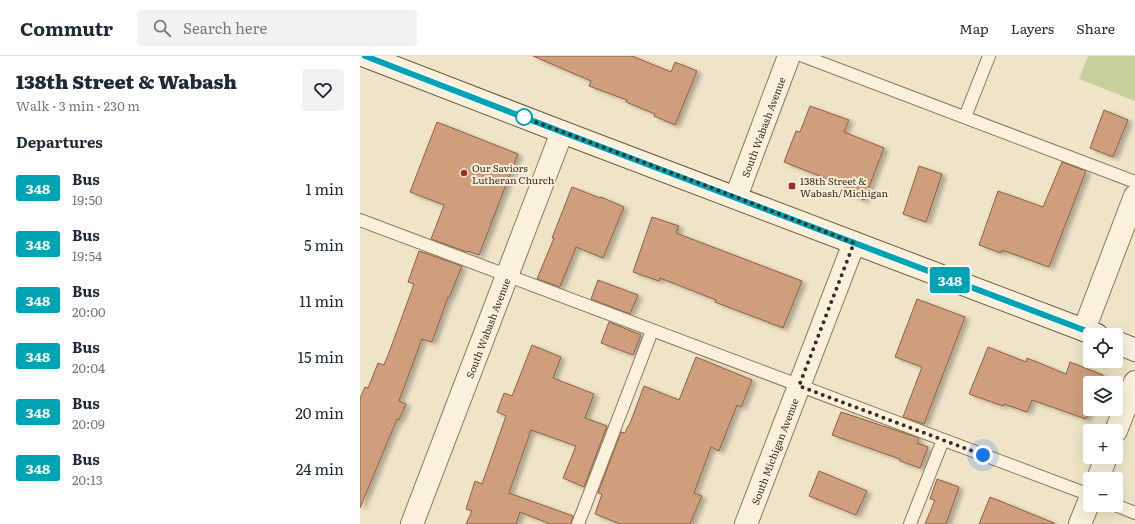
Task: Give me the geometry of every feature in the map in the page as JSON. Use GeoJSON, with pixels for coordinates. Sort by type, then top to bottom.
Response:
{"type":"FeatureCollection","features":[{"type":"Feature","properties":{"kind":"street"},"geometry":{"type":"LineString","coordinates":[[365,56],[1083,330]]}},
{"type":"Feature","properties":{"kind":"street","name":"South Wabash Avenue"},"geometry":{"type":"LineString","coordinates":[[736,197],[789,56]]}},
{"type":"Feature","properties":{"kind":"street","name":"South Wabash Avenue"},"geometry":{"type":"LineString","coordinates":[[412,524],[562,132]]}},
{"type":"Feature","properties":{"kind":"street"},"geometry":{"type":"LineString","coordinates":[[1092,328],[1135,196]]}},
{"type":"Feature","properties":{"kind":"street","name":"South Michigan Avenue"},"geometry":{"type":"LineString","coordinates":[[746,524],[854,243]]}},
{"type":"Feature","properties":{"kind":"street"},"geometry":{"type":"LineString","coordinates":[[1123,345],[1135,350]]}},
{"type":"Feature","properties":{"kind":"street"},"geometry":{"type":"LineString","coordinates":[[1119,424],[1135,382]]}},
{"type":"Feature","properties":{"kind":"street"},"geometry":{"type":"LineString","coordinates":[[1080,524],[1085,512]]}},
{"type":"Feature","properties":{"kind":"lane"},"geometry":{"type":"LineString","coordinates":[[803,56],[1135,182]]}},
{"type":"Feature","properties":{"kind":"lane"},"geometry":{"type":"LineString","coordinates":[[965,117],[989,56]]}},
{"type":"Feature","properties":{"kind":"lane"},"geometry":{"type":"LineString","coordinates":[[360,220],[1083,493]]}},
{"type":"Feature","properties":{"kind":"lane"},"geometry":{"type":"LineString","coordinates":[[578,524],[652,331]]}},
{"type":"Feature","properties":{"kind":"lane"},"geometry":{"type":"LineString","coordinates":[[910,524],[942,440]]}},
{"type":"Feature","properties":{"kind":"lane"},"geometry":{"type":"LineString","coordinates":[[1123,508],[1135,513]]}},
{"type":"Feature","properties":{"kind":"green space"},"geometry":{"type":"Polygon","coordinates":[[[1088,56],[1135,56],[1135,101],[1079,79],[1088,56]]]}},
{"type":"Feature","properties":{"kind":"building"},"geometry":{"type":"Polygon","coordinates":[[[533,56],[632,56],[671,72],[675,62],[697,71],[675,125],[654,116],[655,114],[626,102],[627,100],[589,86],[591,81],[533,56]]]}},
{"type":"Feature","properties":{"kind":"building"},"geometry":{"type":"Polygon","coordinates":[[[810,106],[849,120],[844,132],[884,148],[864,200],[842,191],[845,186],[784,162],[796,131],[800,132],[810,106]]]}},
{"type":"Feature","properties":{"kind":"building"},"geometry":{"type":"Polygon","coordinates":[[[1104,110],[1128,120],[1113,157],[1090,148],[1104,110]]]}},
{"type":"Feature","properties":{"kind":"building","name":"Our Saviors Lutheran Church"},"geometry":{"type":"Polygon","coordinates":[[[437,122],[518,154],[479,255],[431,239],[444,205],[410,192],[437,122]]]}},
{"type":"Feature","properties":{"kind":"building"},"geometry":{"type":"Polygon","coordinates":[[[1062,162],[1086,171],[1049,267],[1002,250],[1001,253],[979,245],[998,191],[1043,207],[1062,162]]]}},
{"type":"Feature","properties":{"kind":"building"},"geometry":{"type":"Polygon","coordinates":[[[919,166],[942,174],[926,222],[903,214],[919,166]]]}},
{"type":"Feature","properties":{"kind":"building"},"geometry":{"type":"Polygon","coordinates":[[[572,187],[624,207],[603,258],[576,247],[560,287],[537,279],[554,238],[552,238],[572,187]]]}},
{"type":"Feature","properties":{"kind":"building"},"geometry":{"type":"Polygon","coordinates":[[[652,217],[679,226],[676,233],[802,281],[783,328],[715,302],[716,300],[660,278],[659,281],[633,272],[652,217]]]}},
{"type":"Feature","properties":{"kind":"building"},"geometry":{"type":"Polygon","coordinates":[[[419,251],[462,266],[449,298],[448,297],[432,342],[422,339],[399,401],[406,404],[399,420],[397,419],[360,508],[360,398],[365,387],[368,388],[378,363],[384,365],[414,284],[408,282],[419,251]]]}},
{"type":"Feature","properties":{"kind":"building"},"geometry":{"type":"Polygon","coordinates":[[[598,280],[638,295],[630,314],[591,299],[598,280]]]}},
{"type":"Feature","properties":{"kind":"building"},"geometry":{"type":"Polygon","coordinates":[[[917,299],[965,317],[924,424],[903,417],[922,367],[895,357],[917,299]]]}},
{"type":"Feature","properties":{"kind":"building"},"geometry":{"type":"Polygon","coordinates":[[[609,322],[641,335],[633,355],[601,343],[609,322]]]}},
{"type":"Feature","properties":{"kind":"building"},"geometry":{"type":"Polygon","coordinates":[[[532,345],[561,357],[553,378],[594,394],[585,418],[607,426],[584,487],[563,478],[576,446],[531,430],[509,493],[573,516],[571,524],[550,524],[520,512],[516,524],[466,524],[472,511],[466,509],[475,481],[482,484],[506,416],[497,412],[504,393],[512,396],[532,345]]]}},
{"type":"Feature","properties":{"kind":"building"},"geometry":{"type":"Polygon","coordinates":[[[988,347],[1026,362],[1027,358],[1066,374],[1070,362],[1103,375],[1083,376],[1083,416],[1087,416],[1086,419],[1032,400],[1027,412],[1004,404],[1003,406],[969,394],[988,347]]]}},
{"type":"Feature","properties":{"kind":"building"},"geometry":{"type":"Polygon","coordinates":[[[696,357],[752,380],[741,407],[737,405],[719,451],[711,447],[694,493],[702,496],[690,524],[620,524],[595,514],[602,494],[598,493],[621,432],[625,433],[629,426],[644,386],[679,400],[696,357]]]}},
{"type":"Feature","properties":{"kind":"building"},"geometry":{"type":"Polygon","coordinates":[[[841,412],[919,438],[917,443],[928,447],[920,468],[900,461],[900,459],[832,435],[841,412]]]}},
{"type":"Feature","properties":{"kind":"building"},"geometry":{"type":"Polygon","coordinates":[[[819,471],[867,491],[856,515],[809,496],[819,471]]]}},
{"type":"Feature","properties":{"kind":"building"},"geometry":{"type":"Polygon","coordinates":[[[937,479],[959,487],[946,524],[925,524],[935,500],[930,499],[937,479]]]}},
{"type":"Feature","properties":{"kind":"building"},"geometry":{"type":"Polygon","coordinates":[[[990,497],[1054,523],[1054,524],[979,524],[990,497]]]}},
{"type":"Feature","properties":{"kind":"bus line","name":"348"},"geometry":{"type":"LineString","coordinates":[[365,56],[1083,330]]}},
{"type":"Feature","properties":{"kind":"place","name":"Our Saviors Lutheran Church"},"geometry":{"type":"Point","coordinates":[464,173]}},
{"type":"Feature","properties":{"kind":"place","name":"138th Street & Wabash/Michigan"},"geometry":{"type":"Point","coordinates":[792,186]}},
{"type":"Feature","properties":{"kind":"route"},"geometry":{"type":"LineString","coordinates":[[524,117],[520,116],[854,243],[799,386],[983,455]]}}]}
